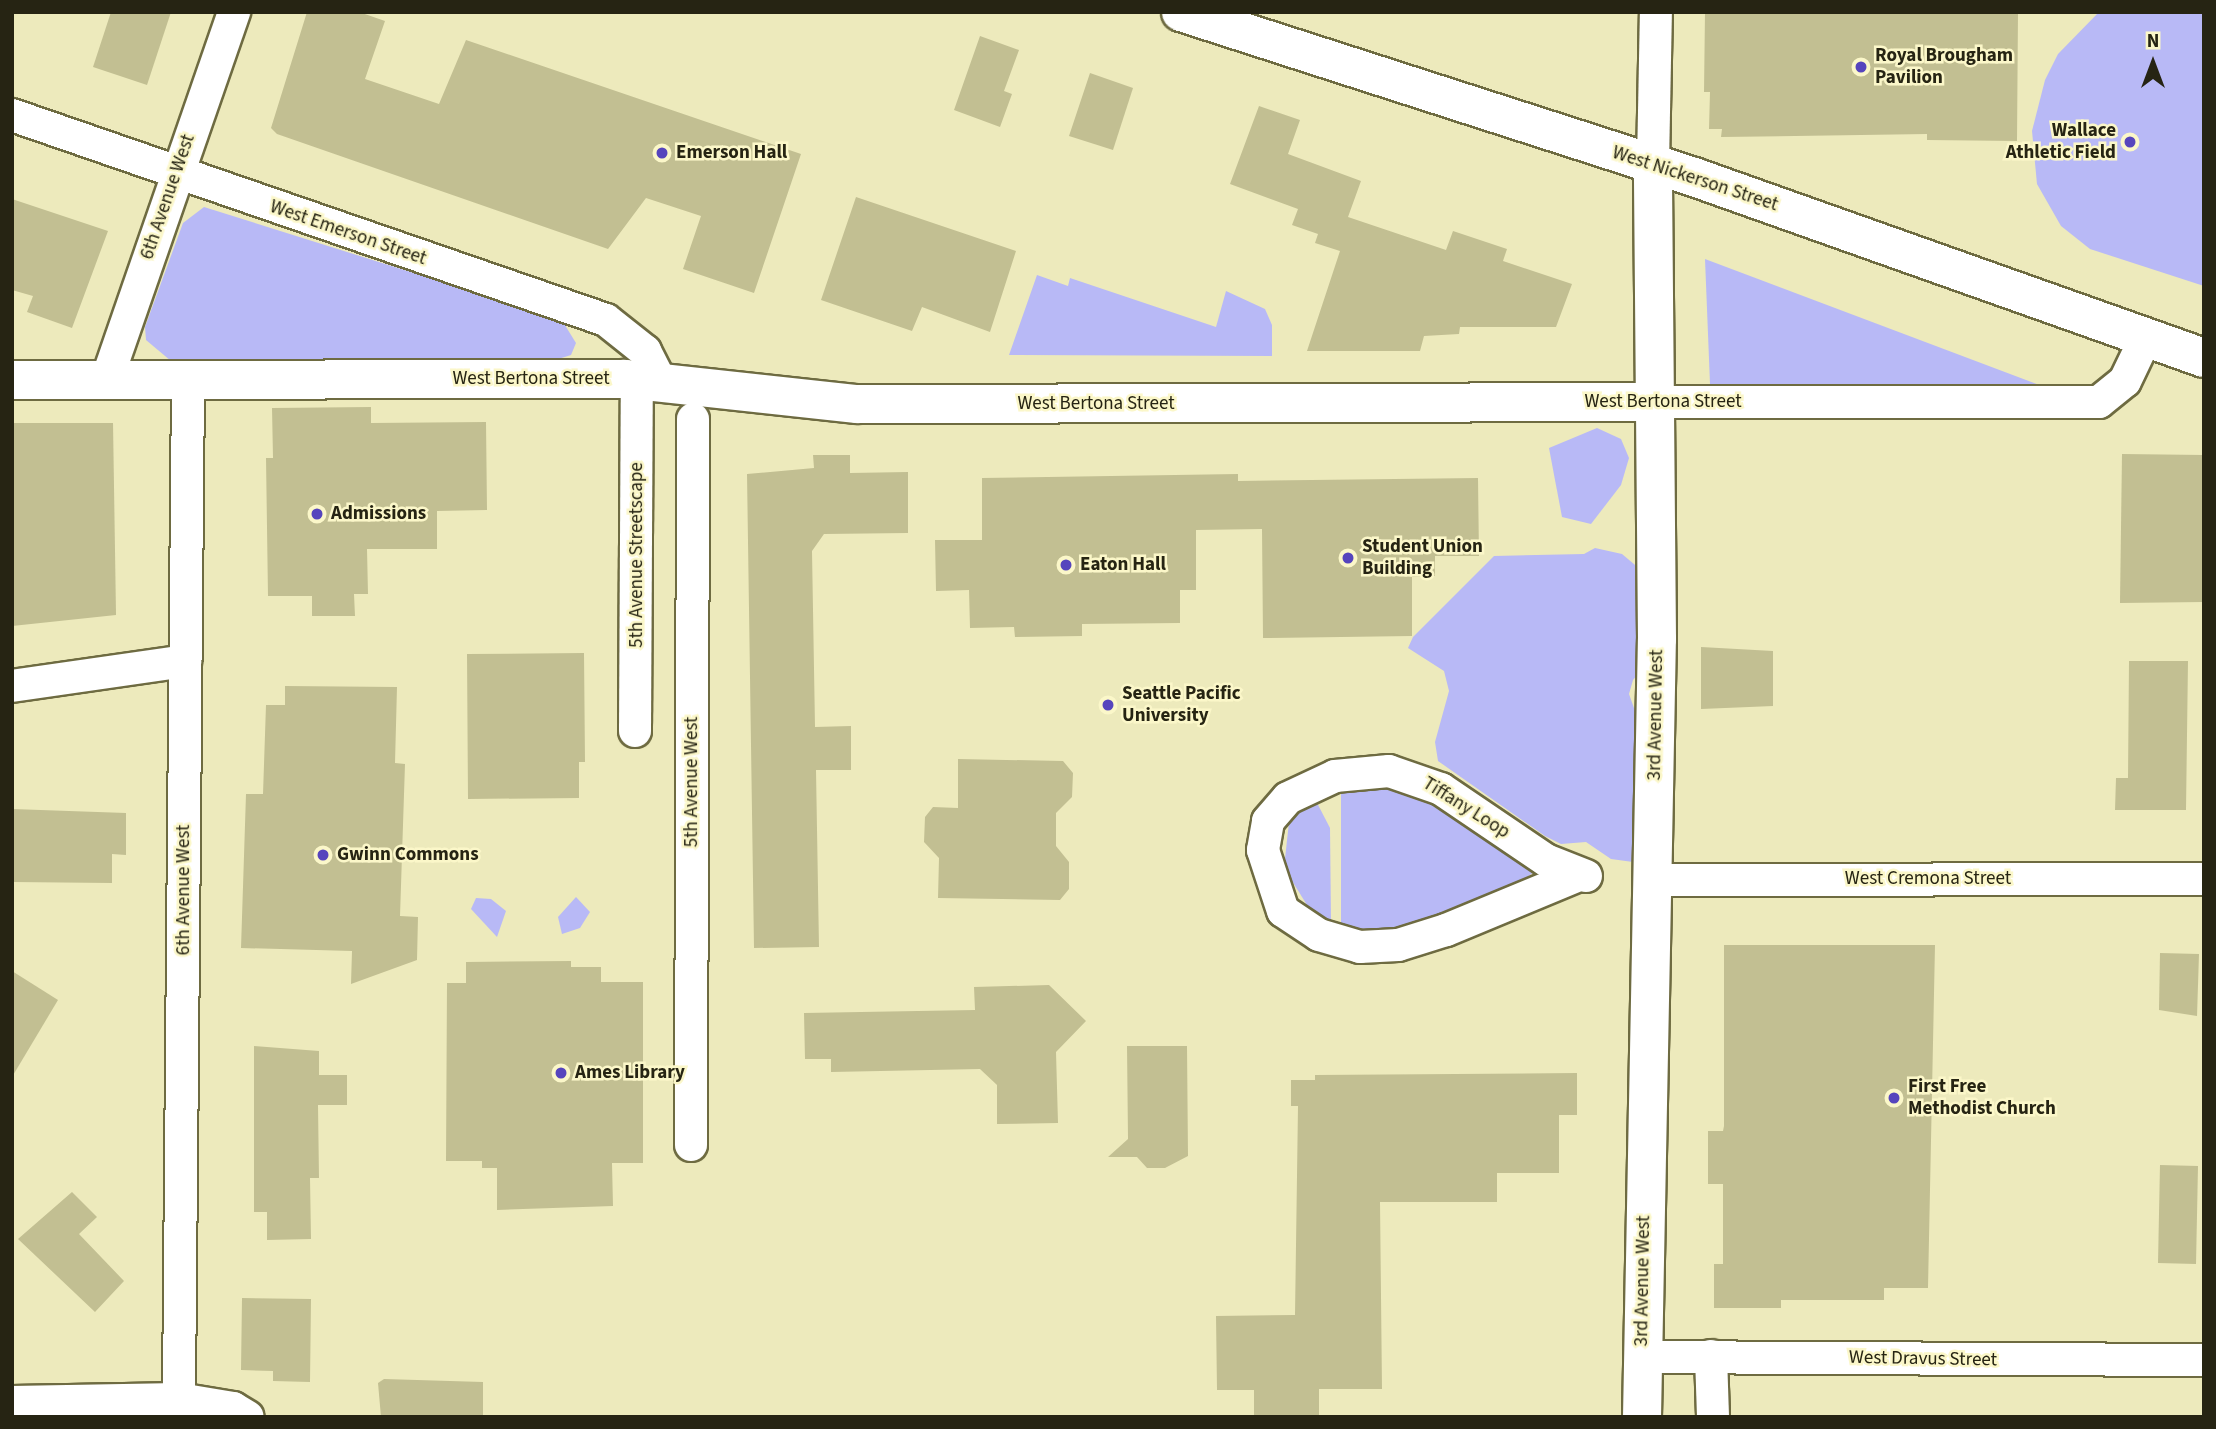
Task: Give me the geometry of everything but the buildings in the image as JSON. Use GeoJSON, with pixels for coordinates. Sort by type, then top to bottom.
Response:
{"type":"FeatureCollection","features":[{"type":"Feature","properties":{"kind":"street","name":"6th Avenue West"},"geometry":{"type":"LineString","coordinates":[[106,383],[175,174],[234,12]]}},
{"type":"Feature","properties":{"kind":"street","name":"West Nickerson Street"},"geometry":{"type":"LineString","coordinates":[[1181,12],[1653,164],[2204,358]]}},
{"type":"Feature","properties":{"kind":"street","name":"3rd Avenue West"},"geometry":{"type":"LineString","coordinates":[[1642,1417],[1653,880],[1656,402],[1653,164],[1656,12]]}},
{"type":"Feature","properties":{"kind":"street","name":"West Emerson Street"},"geometry":{"type":"LineString","coordinates":[[12,115],[175,174],[606,320],[645,351],[649,380]]}},
{"type":"Feature","properties":{"kind":"street","name":"West Bertona Street"},"geometry":{"type":"LineString","coordinates":[[12,380],[106,383],[649,380],[857,404],[2099,402],[2125,381],[2146,337]]}},
{"type":"Feature","properties":{"kind":"street","name":"5th Avenue Streetscape"},"geometry":{"type":"LineString","coordinates":[[635,731],[649,380]]}},
{"type":"Feature","properties":{"kind":"street","name":"6th Avenue West"},"geometry":{"type":"LineString","coordinates":[[180,1408],[188,381]]}},
{"type":"Feature","properties":{"kind":"street","name":"5th Avenue West"},"geometry":{"type":"LineString","coordinates":[[691,1144],[693,419]]}},
{"type":"Feature","properties":{"kind":"street"},"geometry":{"type":"LineString","coordinates":[[12,686],[185,661]]}},
{"type":"Feature","properties":{"kind":"street","name":"Tiffany Loop"},"geometry":{"type":"LineString","coordinates":[[1390,771],[1441,789],[1546,860],[1583,875],[1446,930],[1398,945],[1360,947],[1319,935],[1283,911],[1263,850],[1268,821],[1288,798],[1335,776],[1390,771]]}},
{"type":"Feature","properties":{"kind":"street","name":"West Cremona Street"},"geometry":{"type":"LineString","coordinates":[[1653,880],[2204,879]]}},
{"type":"Feature","properties":{"kind":"street"},"geometry":{"type":"LineString","coordinates":[[1711,1356],[1713,1417]]}},
{"type":"Feature","properties":{"kind":"street","name":"West Dravus Street"},"geometry":{"type":"LineString","coordinates":[[1642,1357],[2204,1360]]}},
{"type":"Feature","properties":{"kind":"street"},"geometry":{"type":"LineString","coordinates":[[12,1402],[233,1408],[248,1417]]}},
{"type":"Feature","properties":{"kind":"shaded area","name":"Wallace Athletic Field"},"geometry":{"type":"Polygon","coordinates":[[[2099,12],[2204,12],[2204,286],[2090,249],[2061,226],[2037,184],[2032,131],[2045,80],[2058,54],[2099,12]]]}},
{"type":"Feature","properties":{"kind":"shaded area"},"geometry":{"type":"Polygon","coordinates":[[[204,207],[541,313],[563,322],[576,343],[571,355],[555,360],[171,361],[146,340],[145,327],[183,223],[204,207]]]}},
{"type":"Feature","properties":{"kind":"shaded area"},"geometry":{"type":"Polygon","coordinates":[[[1705,259],[2042,386],[1710,384],[1705,259]]]}},
{"type":"Feature","properties":{"kind":"shaded area"},"geometry":{"type":"Polygon","coordinates":[[[1037,275],[1068,286],[1070,278],[1216,327],[1226,291],[1265,309],[1272,325],[1272,356],[1009,355],[1037,275]]]}},
{"type":"Feature","properties":{"kind":"shaded area"},"geometry":{"type":"Polygon","coordinates":[[[1597,428],[1621,439],[1629,458],[1621,485],[1591,524],[1562,517],[1549,448],[1597,428]]]}},
{"type":"Feature","properties":{"kind":"shaded area"},"geometry":{"type":"Polygon","coordinates":[[[1595,548],[1622,554],[1641,570],[1651,659],[1633,680],[1629,694],[1640,725],[1649,849],[1633,862],[1611,859],[1586,842],[1561,844],[1545,836],[1438,761],[1435,742],[1449,691],[1444,671],[1408,648],[1413,637],[1494,556],[1584,554],[1595,548]]]}},
{"type":"Feature","properties":{"kind":"shaded area"},"geometry":{"type":"Polygon","coordinates":[[[1380,780],[1421,791],[1483,831],[1533,873],[1492,899],[1401,930],[1348,929],[1341,924],[1341,786],[1380,780]]]}},
{"type":"Feature","properties":{"kind":"shaded area"},"geometry":{"type":"Polygon","coordinates":[[[1315,799],[1330,828],[1331,923],[1307,905],[1284,868],[1289,822],[1301,806],[1315,799]]]}},
{"type":"Feature","properties":{"kind":"shaded area"},"geometry":{"type":"Polygon","coordinates":[[[576,897],[590,912],[580,928],[562,934],[558,917],[576,897]]]}},
{"type":"Feature","properties":{"kind":"shaded area"},"geometry":{"type":"Polygon","coordinates":[[[476,898],[491,899],[506,911],[497,937],[471,909],[476,898]]]}},
{"type":"Feature","properties":{"kind":"place","name":"Royal Brougham Pavilion"},"geometry":{"type":"Point","coordinates":[1861,67]}},
{"type":"Feature","properties":{"kind":"place","name":"Wallace Athletic Field"},"geometry":{"type":"Point","coordinates":[2130,142]}},
{"type":"Feature","properties":{"kind":"place","name":"Emerson Hall"},"geometry":{"type":"Point","coordinates":[662,153]}},
{"type":"Feature","properties":{"kind":"place","name":"Admissions"},"geometry":{"type":"Point","coordinates":[317,514]}},
{"type":"Feature","properties":{"kind":"place","name":"Student Union Building"},"geometry":{"type":"Point","coordinates":[1348,558]}},
{"type":"Feature","properties":{"kind":"place","name":"Eaton Hall"},"geometry":{"type":"Point","coordinates":[1066,565]}},
{"type":"Feature","properties":{"kind":"place","name":"Seattle Pacific University"},"geometry":{"type":"Point","coordinates":[1108,705]}},
{"type":"Feature","properties":{"kind":"place","name":"Gwinn Commons"},"geometry":{"type":"Point","coordinates":[323,855]}},
{"type":"Feature","properties":{"kind":"place","name":"Ames Library"},"geometry":{"type":"Point","coordinates":[561,1073]}},
{"type":"Feature","properties":{"kind":"place","name":"First Free Methodist Church"},"geometry":{"type":"Point","coordinates":[1894,1098]}}]}
